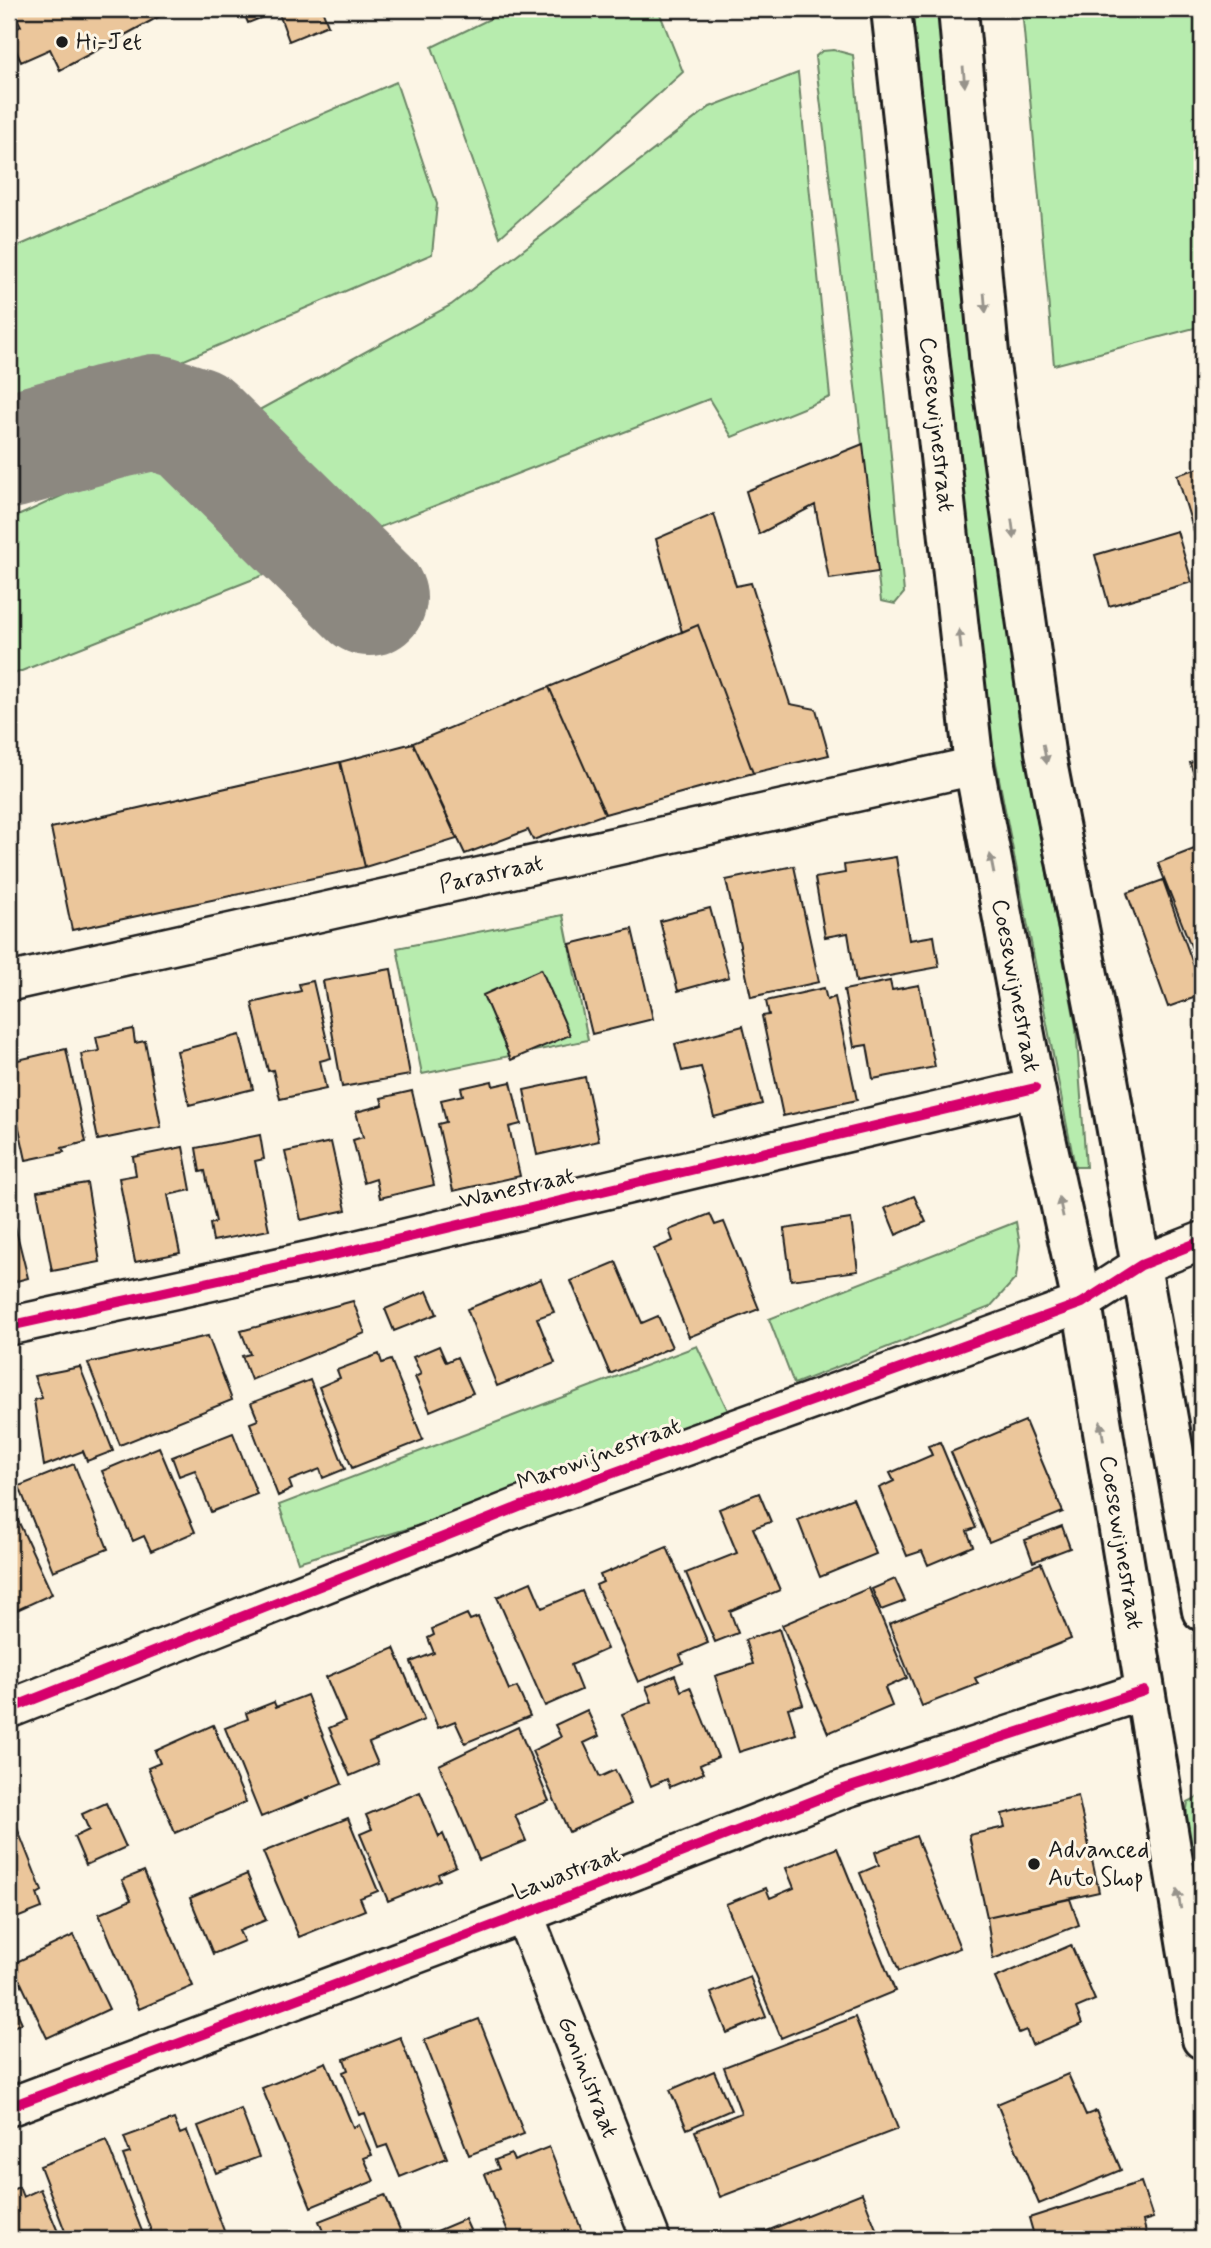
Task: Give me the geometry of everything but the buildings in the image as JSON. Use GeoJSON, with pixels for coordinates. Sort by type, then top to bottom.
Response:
{"type":"FeatureCollection","features":[{"type":"Feature","properties":{"kind":"main road","name":"Coesewijnestraat"},"geometry":{"type":"LineString","coordinates":[[891,9],[974,766],[1035,1088],[1082,1303],[1202,2039]]}},
{"type":"Feature","properties":{"kind":"main road"},"geometry":{"type":"LineString","coordinates":[[958,9],[990,365],[1045,752],[1141,1265],[1202,1611]]}},
{"type":"Feature","properties":{"kind":"street","name":"Parastraat"},"geometry":{"type":"LineString","coordinates":[[9,982],[974,766]]}},
{"type":"Feature","properties":{"kind":"street","name":"Wanestraat"},"geometry":{"type":"LineString","coordinates":[[9,1326],[333,1255],[1035,1088]]}},
{"type":"Feature","properties":{"kind":"street","name":"Marowijnestraat"},"geometry":{"type":"LineString","coordinates":[[9,1709],[519,1507],[1082,1303],[1141,1265],[1202,1241]]}},
{"type":"Feature","properties":{"kind":"street","name":"Lawastraat"},"geometry":{"type":"LineString","coordinates":[[9,2107],[844,1789],[1144,1691]]}},
{"type":"Feature","properties":{"kind":"street","name":"Goninistraat"},"geometry":{"type":"LineString","coordinates":[[524,1913],[651,2239]]}},
{"type":"Feature","properties":{"kind":"green space"},"geometry":{"type":"Polygon","coordinates":[[[510,9],[658,9],[683,72],[500,237],[432,47],[510,9]]]}},
{"type":"Feature","properties":{"kind":"green space"},"geometry":{"type":"Polygon","coordinates":[[[911,9],[942,9],[982,404],[1014,675],[1031,787],[1076,1027],[1086,1167],[1075,1167],[993,748],[969,569],[911,9]]]}},
{"type":"Feature","properties":{"kind":"green space"},"geometry":{"type":"Polygon","coordinates":[[[1022,9],[1202,9],[1202,326],[1054,365],[1022,9]]]}},
{"type":"Feature","properties":{"kind":"green space"},"geometry":{"type":"Polygon","coordinates":[[[834,50],[853,55],[904,593],[895,604],[881,601],[815,57],[822,51],[834,50]]]}},
{"type":"Feature","properties":{"kind":"green space"},"geometry":{"type":"Polygon","coordinates":[[[798,73],[830,397],[732,437],[709,399],[352,538],[230,426],[451,305],[710,107],[798,73]]]}},
{"type":"Feature","properties":{"kind":"green space"},"geometry":{"type":"Polygon","coordinates":[[[396,82],[437,204],[432,254],[9,435],[9,250],[396,82]]]}},
{"type":"Feature","properties":{"kind":"green space"},"geometry":{"type":"Polygon","coordinates":[[[155,453],[289,565],[9,676],[9,520],[155,453]]]}},
{"type":"Feature","properties":{"kind":"green space"},"geometry":{"type":"Polygon","coordinates":[[[563,915],[588,1040],[422,1074],[397,948],[563,915]]]}},
{"type":"Feature","properties":{"kind":"green space"},"geometry":{"type":"Polygon","coordinates":[[[1016,1222],[1020,1245],[1016,1278],[990,1307],[794,1384],[769,1319],[1016,1222]]]}},
{"type":"Feature","properties":{"kind":"green space"},"geometry":{"type":"Polygon","coordinates":[[[697,1346],[730,1415],[518,1495],[298,1562],[279,1505],[697,1346]]]}},
{"type":"Feature","properties":{"kind":"green space"},"geometry":{"type":"Polygon","coordinates":[[[1202,1795],[1202,1953],[1186,1815],[1188,1802],[1202,1795]]]}},
{"type":"Feature","properties":{"kind":"taxiway"},"geometry":{"type":"LineString","coordinates":[[9,451],[155,412],[193,424],[369,598]]}},
{"type":"Feature","properties":{"kind":"cycle path"},"geometry":{"type":"LineString","coordinates":[[9,1326],[333,1255],[1035,1088]]}},
{"type":"Feature","properties":{"kind":"cycle path"},"geometry":{"type":"LineString","coordinates":[[9,1709],[519,1507],[1082,1303],[1141,1265],[1202,1241]]}},
{"type":"Feature","properties":{"kind":"cycle path"},"geometry":{"type":"LineString","coordinates":[[9,2107],[524,1914],[844,1789],[1144,1691]]}},
{"type":"Feature","properties":{"kind":"place","name":"Hi-Jet"},"geometry":{"type":"Point","coordinates":[62,42]}},
{"type":"Feature","properties":{"kind":"place","name":"Advanced Auto Shop"},"geometry":{"type":"Point","coordinates":[1034,1864]}}]}
